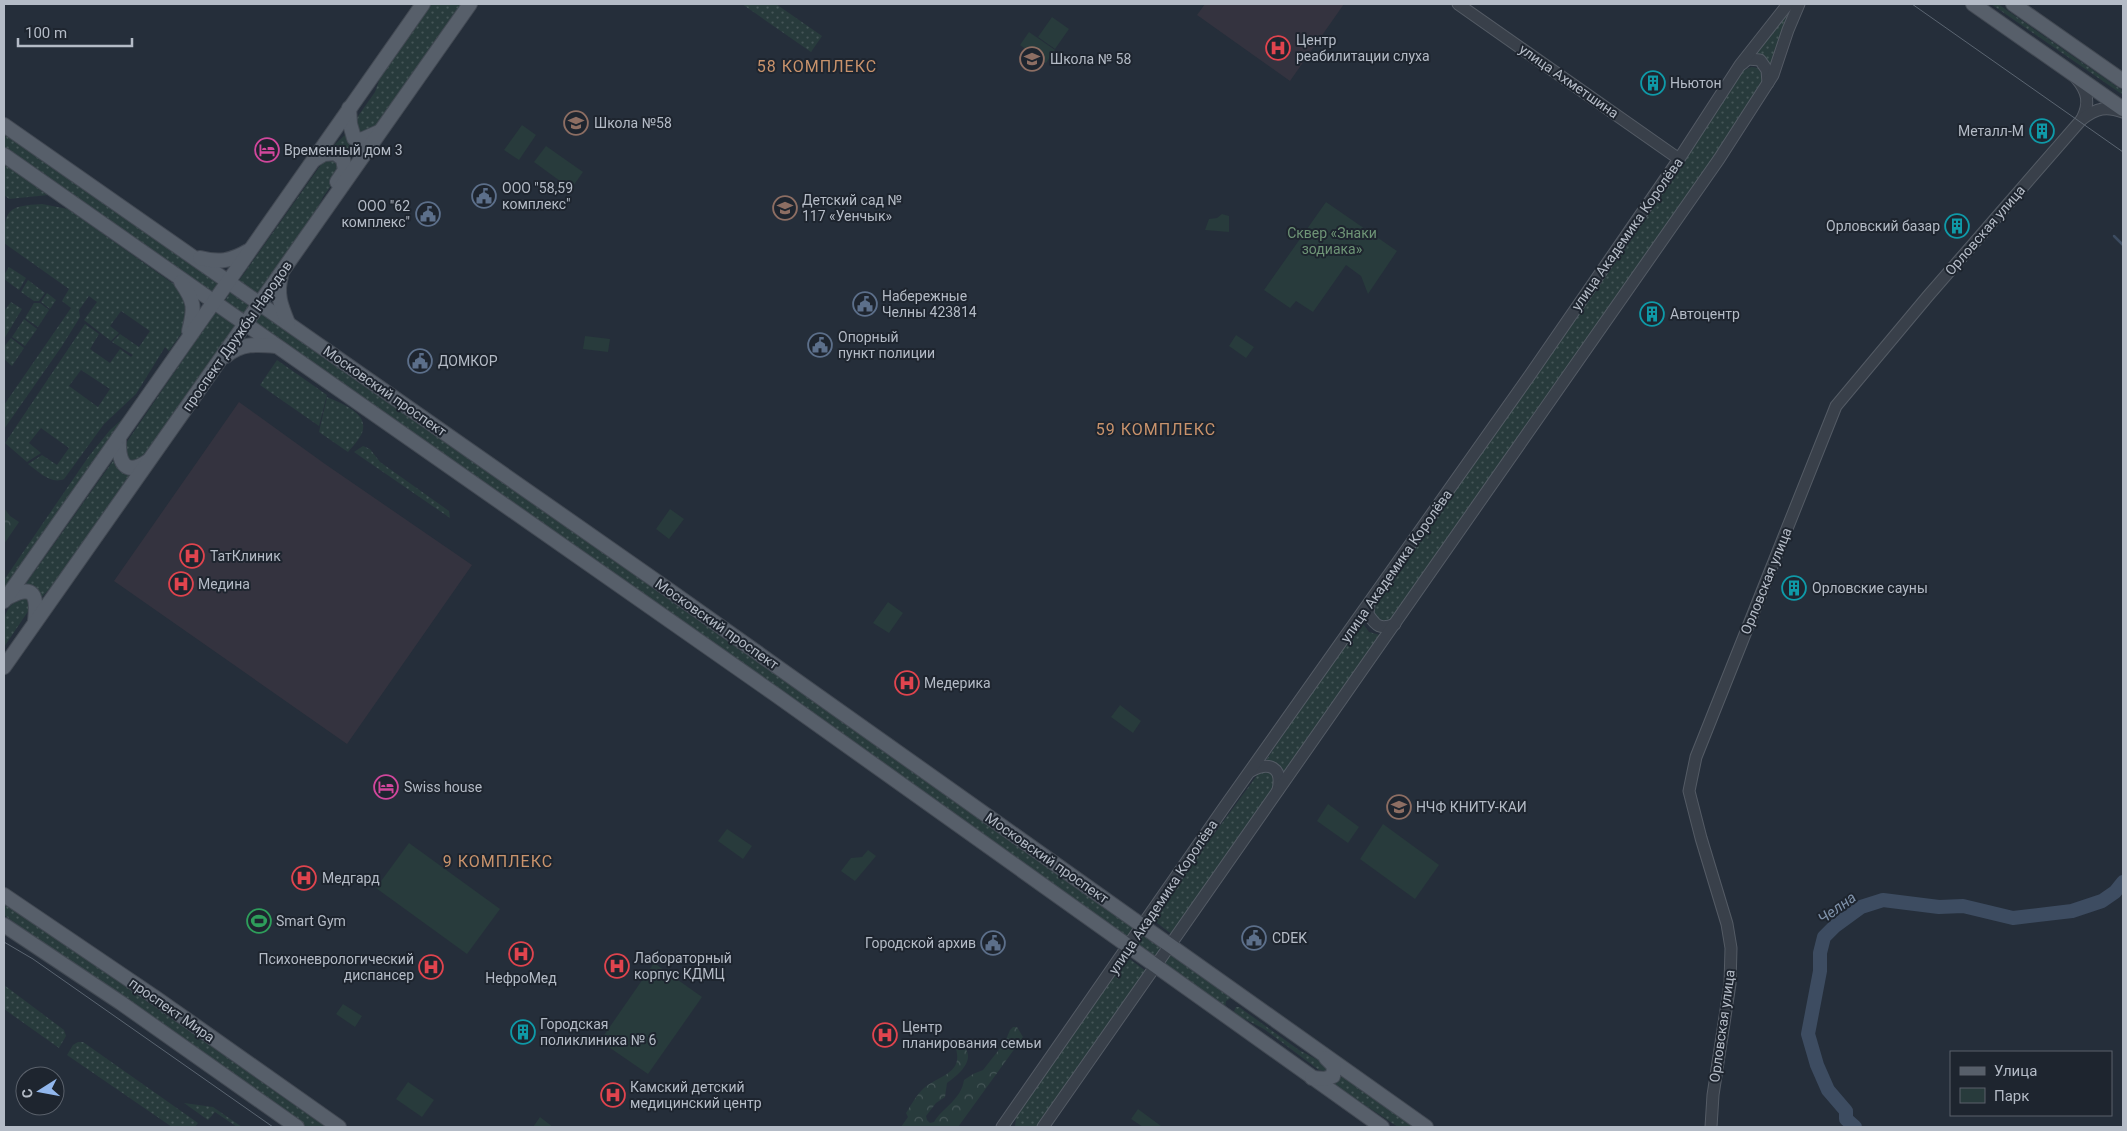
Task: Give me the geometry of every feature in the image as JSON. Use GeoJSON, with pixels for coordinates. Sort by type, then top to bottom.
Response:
{"type":"FeatureCollection","features":[{"type":"Feature","properties":{"kind":"main road"},"geometry":{"type":"LineString","coordinates":[[5,600],[423,4]]}},
{"type":"Feature","properties":{"kind":"main road","name":"проспект Дружбы Народов"},"geometry":{"type":"LineString","coordinates":[[4,667],[470,4]]}},
{"type":"Feature","properties":{"kind":"main road"},"geometry":{"type":"LineString","coordinates":[[1973,4],[2123,110]]}},
{"type":"Feature","properties":{"kind":"main road"},"geometry":{"type":"LineString","coordinates":[[2013,4],[2123,81]]}},
{"type":"Feature","properties":{"kind":"main road"},"geometry":{"type":"LineString","coordinates":[[349,108],[350,124],[354,138],[361,140],[380,131]]}},
{"type":"Feature","properties":{"kind":"main road","name":"Московский проспект"},"geometry":{"type":"LineString","coordinates":[[4,125],[288,323],[1426,1127]]}},
{"type":"Feature","properties":{"kind":"main road"},"geometry":{"type":"LineString","coordinates":[[313,160],[324,154],[335,153],[343,159],[345,170],[328,198],[322,214]]}},
{"type":"Feature","properties":{"kind":"main road","name":"Московский проспект"},"geometry":{"type":"LineString","coordinates":[[4,155],[769,690],[1382,1127]]}},
{"type":"Feature","properties":{"kind":"main road"},"geometry":{"type":"LineString","coordinates":[[191,256],[218,262],[237,258],[251,249]]}},
{"type":"Feature","properties":{"kind":"main road"},"geometry":{"type":"LineString","coordinates":[[282,272],[278,286],[278,298],[288,323]]}},
{"type":"Feature","properties":{"kind":"main road"},"geometry":{"type":"LineString","coordinates":[[177,277],[191,299],[194,311],[187,340]]}},
{"type":"Feature","properties":{"kind":"main road"},"geometry":{"type":"LineString","coordinates":[[218,363],[238,347],[260,344],[279,346]]}},
{"type":"Feature","properties":{"kind":"main road"},"geometry":{"type":"LineString","coordinates":[[119,436],[118,454],[125,466],[138,468],[149,460]]}},
{"type":"Feature","properties":{"kind":"main road"},"geometry":{"type":"LineString","coordinates":[[5,600],[20,591],[27,591],[33,595],[37,602],[34,624]]}},
{"type":"Feature","properties":{"kind":"main road","name":"проспект Мира"},"geometry":{"type":"LineString","coordinates":[[4,895],[156,998],[339,1127]]}},
{"type":"Feature","properties":{"kind":"main road","name":"проспект Мира"},"geometry":{"type":"LineString","coordinates":[[4,924],[121,1003],[297,1127]]}},
{"type":"Feature","properties":{"kind":"main road"},"geometry":{"type":"LineString","coordinates":[[1236,1023],[1229,1010],[1229,1004],[1234,1001],[1250,1003]]}},
{"type":"Feature","properties":{"kind":"main road"},"geometry":{"type":"LineString","coordinates":[[1312,1078],[1325,1079],[1332,1076],[1334,1066],[1320,1052]]}},
{"type":"Feature","properties":{"kind":"street","name":"улица Ахметшина"},"geometry":{"type":"LineString","coordinates":[[1458,4],[1680,159]]}},
{"type":"Feature","properties":{"kind":"street","name":"улица Академика Королёва"},"geometry":{"type":"LineString","coordinates":[[1002,1127],[1680,159],[1740,65],[1788,4]]}},
{"type":"Feature","properties":{"kind":"street"},"geometry":{"type":"LineString","coordinates":[[1043,1127],[1719,159],[1768,83],[1799,4]]}},
{"type":"Feature","properties":{"kind":"street"},"geometry":{"type":"LineString","coordinates":[[1740,65],[1748,59],[1760,60],[1767,70],[1768,83]]}},
{"type":"Feature","properties":{"kind":"street"},"geometry":{"type":"LineString","coordinates":[[2070,72],[2086,93],[2087,108],[2082,119]]}},
{"type":"Feature","properties":{"kind":"street"},"geometry":{"type":"LineString","coordinates":[[2082,119],[2094,110],[2101,108],[2123,110]]}},
{"type":"Feature","properties":{"kind":"street","name":"Орловская улица"},"geometry":{"type":"LineString","coordinates":[[1711,1127],[1713,1095],[1730,984],[1731,948],[1728,924],[1701,838],[1689,790],[1696,757],[1836,406],[1922,302],[2082,119]]}},
{"type":"Feature","properties":{"kind":"street"},"geometry":{"type":"LineString","coordinates":[[1369,604],[1368,614],[1374,624],[1386,628],[1394,624]]}},
{"type":"Feature","properties":{"kind":"street"},"geometry":{"type":"LineString","coordinates":[[1250,772],[1263,766],[1274,768],[1279,774],[1278,792]]}},
{"type":"Feature","properties":{"kind":"street"},"geometry":{"type":"LineString","coordinates":[[1011,1127],[1013,1112]]}},
{"type":"Feature","properties":{"kind":"shaded area","name":"Центр реабилитации слуха"},"geometry":{"type":"Polygon","coordinates":[[[1205,4],[1344,4],[1290,81],[1197,15],[1205,4]]]}},
{"type":"Feature","properties":{"kind":"shaded area"},"geometry":{"type":"Polygon","coordinates":[[[239,402],[325,464],[472,565],[347,744],[114,581],[239,402]]]}},
{"type":"Feature","properties":{"kind":"green space"},"geometry":{"type":"Polygon","coordinates":[[[432,4],[463,4],[372,132],[364,134],[357,131],[356,119],[375,92],[380,78],[432,4]]]}},
{"type":"Feature","properties":{"kind":"green space"},"geometry":{"type":"Polygon","coordinates":[[[742,4],[776,4],[822,36],[811,52],[742,4]]]}},
{"type":"Feature","properties":{"kind":"green space"},"geometry":{"type":"Polygon","coordinates":[[[1991,4],[1998,4],[2123,91],[2123,95],[1991,4]]]}},
{"type":"Feature","properties":{"kind":"green space"},"geometry":{"type":"Polygon","coordinates":[[[1791,8],[1772,67],[1765,57],[1754,55],[1791,8]]]}},
{"type":"Feature","properties":{"kind":"green space"},"geometry":{"type":"Polygon","coordinates":[[[1052,17],[1069,29],[1055,49],[1038,37],[1052,17]]]}},
{"type":"Feature","properties":{"kind":"green space"},"geometry":{"type":"Polygon","coordinates":[[[1029,32],[1055,50],[1046,63],[1020,45],[1029,32]]]}},
{"type":"Feature","properties":{"kind":"green space"},"geometry":{"type":"Polygon","coordinates":[[[1751,67],[1757,68],[1760,71],[1763,81],[1706,169],[1392,620],[1380,621],[1373,614],[1374,603],[1743,71],[1751,67]]]}},
{"type":"Feature","properties":{"kind":"green space"},"geometry":{"type":"Polygon","coordinates":[[[522,125],[536,135],[519,160],[504,150],[522,125]]]}},
{"type":"Feature","properties":{"kind":"green space"},"geometry":{"type":"Polygon","coordinates":[[[4,132],[221,284],[214,295],[4,147],[4,132]]]}},
{"type":"Feature","properties":{"kind":"green space"},"geometry":{"type":"Polygon","coordinates":[[[346,134],[363,144],[350,159],[343,149],[332,147],[346,134]]]}},
{"type":"Feature","properties":{"kind":"green space"},"geometry":{"type":"Polygon","coordinates":[[[546,146],[583,172],[571,189],[534,162],[546,146]]]}},
{"type":"Feature","properties":{"kind":"green space"},"geometry":{"type":"Polygon","coordinates":[[[325,159],[338,160],[339,175],[323,197],[315,213],[257,295],[238,282],[325,159]]]}},
{"type":"Feature","properties":{"kind":"green space"},"geometry":{"type":"Polygon","coordinates":[[[4,164],[48,195],[9,199],[4,195],[4,164]]]}},
{"type":"Feature","properties":{"kind":"green space","name":"Сквер «Знаки зодиака»"},"geometry":{"type":"Polygon","coordinates":[[[1326,202],[1397,251],[1368,294],[1361,276],[1346,265],[1313,312],[1296,301],[1290,308],[1264,290],[1326,202]]]}},
{"type":"Feature","properties":{"kind":"green space"},"geometry":{"type":"Polygon","coordinates":[[[42,204],[68,209],[182,290],[190,308],[183,331],[169,351],[165,347],[136,394],[104,424],[64,479],[59,480],[50,479],[28,464],[42,455],[57,465],[69,448],[41,428],[29,443],[41,453],[27,462],[5,443],[85,324],[99,334],[90,349],[110,363],[120,349],[131,357],[133,355],[112,342],[120,334],[139,347],[150,331],[121,311],[110,326],[119,333],[111,341],[84,320],[97,302],[89,296],[79,310],[80,317],[62,346],[4,429],[4,405],[71,308],[62,301],[69,289],[4,243],[5,223],[10,212],[22,206],[42,204]],[[81,370],[69,386],[98,407],[110,389],[81,370]]]}},
{"type":"Feature","properties":{"kind":"green space"},"geometry":{"type":"Polygon","coordinates":[[[1222,214],[1229,216],[1229,232],[1205,230],[1209,219],[1217,218],[1222,214]]]}},
{"type":"Feature","properties":{"kind":"green space"},"geometry":{"type":"Polygon","coordinates":[[[9,267],[26,278],[19,290],[4,279],[4,275],[9,267]]]}},
{"type":"Feature","properties":{"kind":"green space"},"geometry":{"type":"Polygon","coordinates":[[[28,280],[45,293],[39,301],[34,301],[21,292],[28,280]]]}},
{"type":"Feature","properties":{"kind":"green space"},"geometry":{"type":"Polygon","coordinates":[[[231,291],[251,305],[244,314],[225,301],[231,291]]]}},
{"type":"Feature","properties":{"kind":"green space"},"geometry":{"type":"Polygon","coordinates":[[[47,293],[56,300],[50,309],[41,302],[47,293]]]}},
{"type":"Feature","properties":{"kind":"green space"},"geometry":{"type":"Polygon","coordinates":[[[11,302],[22,309],[4,339],[4,311],[11,302]]]}},
{"type":"Feature","properties":{"kind":"green space"},"geometry":{"type":"Polygon","coordinates":[[[34,303],[40,303],[49,310],[38,327],[25,318],[34,303]]]}},
{"type":"Feature","properties":{"kind":"green space"},"geometry":{"type":"Polygon","coordinates":[[[217,310],[237,325],[143,461],[130,464],[122,449],[217,310]]]}},
{"type":"Feature","properties":{"kind":"green space"},"geometry":{"type":"Polygon","coordinates":[[[260,311],[1135,928],[1128,938],[253,321],[260,311]]]}},
{"type":"Feature","properties":{"kind":"green space"},"geometry":{"type":"Polygon","coordinates":[[[24,319],[37,329],[25,346],[12,337],[24,319]]]}},
{"type":"Feature","properties":{"kind":"green space"},"geometry":{"type":"Polygon","coordinates":[[[1236,335],[1254,347],[1246,358],[1229,346],[1236,335]]]}},
{"type":"Feature","properties":{"kind":"green space"},"geometry":{"type":"Polygon","coordinates":[[[585,336],[610,339],[608,352],[583,349],[585,336]]]}},
{"type":"Feature","properties":{"kind":"green space"},"geometry":{"type":"Polygon","coordinates":[[[11,338],[24,348],[12,366],[4,359],[4,347],[11,338]]]}},
{"type":"Feature","properties":{"kind":"green space"},"geometry":{"type":"Polygon","coordinates":[[[277,360],[327,395],[319,426],[260,385],[277,360]]]}},
{"type":"Feature","properties":{"kind":"green space"},"geometry":{"type":"Polygon","coordinates":[[[327,397],[346,406],[358,414],[362,420],[362,433],[348,452],[319,432],[327,397]]]}},
{"type":"Feature","properties":{"kind":"green space"},"geometry":{"type":"Polygon","coordinates":[[[128,414],[4,594],[4,580],[89,456],[110,430],[128,414]]]}},
{"type":"Feature","properties":{"kind":"green space"},"geometry":{"type":"Polygon","coordinates":[[[363,446],[370,449],[380,462],[449,511],[450,518],[354,452],[363,446]]]}},
{"type":"Feature","properties":{"kind":"green space"},"geometry":{"type":"Polygon","coordinates":[[[115,458],[135,472],[64,573],[41,598],[25,585],[115,458]]]}},
{"type":"Feature","properties":{"kind":"green space"},"geometry":{"type":"Polygon","coordinates":[[[4,508],[10,516],[19,522],[4,544],[4,508]]]}},
{"type":"Feature","properties":{"kind":"green space"},"geometry":{"type":"Polygon","coordinates":[[[670,509],[684,519],[669,539],[656,529],[670,509]]]}},
{"type":"Feature","properties":{"kind":"green space"},"geometry":{"type":"Polygon","coordinates":[[[27,597],[31,607],[4,647],[5,616],[12,605],[18,600],[27,597]]]}},
{"type":"Feature","properties":{"kind":"green space"},"geometry":{"type":"Polygon","coordinates":[[[888,602],[903,613],[889,633],[873,623],[888,602]]]}},
{"type":"Feature","properties":{"kind":"green space"},"geometry":{"type":"Polygon","coordinates":[[[1361,621],[1369,632],[1380,635],[1284,779],[1265,762],[1361,621]]]}},
{"type":"Feature","properties":{"kind":"green space"},"geometry":{"type":"Polygon","coordinates":[[[1120,705],[1141,721],[1133,733],[1111,717],[1120,705]]]}},
{"type":"Feature","properties":{"kind":"green space"},"geometry":{"type":"Polygon","coordinates":[[[1264,772],[1273,774],[1276,783],[1174,936],[1152,919],[1258,774],[1264,772]]]}},
{"type":"Feature","properties":{"kind":"green space"},"geometry":{"type":"Polygon","coordinates":[[[1328,804],[1359,827],[1348,843],[1317,821],[1328,804]]]}},
{"type":"Feature","properties":{"kind":"green space"},"geometry":{"type":"Polygon","coordinates":[[[1383,824],[1439,865],[1415,899],[1360,859],[1383,824]]]}},
{"type":"Feature","properties":{"kind":"green space"},"geometry":{"type":"Polygon","coordinates":[[[727,829],[752,846],[743,859],[718,841],[727,829]]]}},
{"type":"Feature","properties":{"kind":"green space"},"geometry":{"type":"Polygon","coordinates":[[[409,843],[500,909],[467,954],[376,888],[409,843]]]}},
{"type":"Feature","properties":{"kind":"green space"},"geometry":{"type":"Polygon","coordinates":[[[868,850],[876,856],[855,881],[841,871],[851,858],[862,857],[868,850]]]}},
{"type":"Feature","properties":{"kind":"green space"},"geometry":{"type":"Polygon","coordinates":[[[4,901],[326,1127],[306,1127],[4,915],[4,901]]]}},
{"type":"Feature","properties":{"kind":"green space"},"geometry":{"type":"Polygon","coordinates":[[[1143,933],[1163,948],[1156,958],[1135,943],[1143,933]]]}},
{"type":"Feature","properties":{"kind":"green space"},"geometry":{"type":"Polygon","coordinates":[[[1170,953],[1233,997],[1226,1001],[1225,1008],[1163,964],[1170,953]]]}},
{"type":"Feature","properties":{"kind":"green space"},"geometry":{"type":"Polygon","coordinates":[[[1127,957],[1147,972],[1038,1127],[1015,1127],[1016,1116],[1127,957]]]}},
{"type":"Feature","properties":{"kind":"green space"},"geometry":{"type":"Polygon","coordinates":[[[654,963],[702,997],[648,1074],[600,1041],[654,963]]]}},
{"type":"Feature","properties":{"kind":"green space"},"geometry":{"type":"Polygon","coordinates":[[[4,985],[64,1030],[66,1036],[59,1048],[4,1009],[4,985]]]}},
{"type":"Feature","properties":{"kind":"green space"},"geometry":{"type":"Polygon","coordinates":[[[343,1004],[362,1016],[355,1027],[336,1014],[343,1004]]]}},
{"type":"Feature","properties":{"kind":"green space"},"geometry":{"type":"Polygon","coordinates":[[[1236,1007],[1239,1007],[1299,1050],[1325,1064],[1327,1067],[1325,1071],[1319,1070],[1264,1029],[1235,1014],[1236,1007]]]}},
{"type":"Feature","properties":{"kind":"green space"},"geometry":{"type":"Polygon","coordinates":[[[1013,1027],[1017,1027],[1023,1037],[958,1127],[901,1127],[908,1117],[906,1113],[921,1090],[954,1068],[957,1062],[955,1046],[960,1043],[965,1048],[968,1059],[962,1070],[947,1083],[945,1097],[936,1103],[926,1116],[930,1123],[934,1122],[956,1098],[964,1080],[983,1070],[1005,1042],[1013,1027]]]}},
{"type":"Feature","properties":{"kind":"green space"},"geometry":{"type":"Polygon","coordinates":[[[83,1042],[198,1123],[195,1127],[172,1127],[67,1055],[73,1045],[83,1042]]]}},
{"type":"Feature","properties":{"kind":"green space"},"geometry":{"type":"Polygon","coordinates":[[[1340,1075],[1414,1127],[1398,1127],[1332,1083],[1340,1075]]]}},
{"type":"Feature","properties":{"kind":"green space"},"geometry":{"type":"Polygon","coordinates":[[[408,1082],[434,1100],[422,1117],[396,1099],[408,1082]]]}},
{"type":"Feature","properties":{"kind":"green space"},"geometry":{"type":"Polygon","coordinates":[[[184,1103],[213,1107],[242,1127],[237,1127],[215,1112],[208,1120],[184,1103]]]}},
{"type":"Feature","properties":{"kind":"green space"},"geometry":{"type":"Polygon","coordinates":[[[1138,1109],[1161,1126],[1143,1127],[1131,1119],[1138,1109]]]}},
{"type":"Feature","properties":{"kind":"green space"},"geometry":{"type":"Polygon","coordinates":[[[540,1117],[553,1127],[533,1127],[540,1117]]]}},
{"type":"Feature","properties":{"kind":"waterway"},"geometry":{"type":"LineString","coordinates":[[2114,236],[2123,245]]}},
{"type":"Feature","properties":{"kind":"waterway","name":"Челна"},"geometry":{"type":"LineString","coordinates":[[1855,1127],[1846,1119],[1846,1111],[1828,1090],[1817,1065],[1808,1034],[1820,971],[1820,953],[1824,937],[1835,926],[1861,907],[1883,900],[1939,907],[1963,906],[2013,918],[2072,911],[2102,901],[2115,892],[2123,882]]}},
{"type":"Feature","properties":{"kind":"tram line"},"geometry":{"type":"LineString","coordinates":[[1912,4],[2123,152]]}},
{"type":"Feature","properties":{"kind":"tram line"},"geometry":{"type":"LineString","coordinates":[[4,942],[33,959],[273,1127]]}},
{"type":"Feature","properties":{"kind":"place","name":"Центр реабилитации слуха"},"geometry":{"type":"Point","coordinates":[1278,48]}},
{"type":"Feature","properties":{"kind":"place","name":"Школа № 58"},"geometry":{"type":"Point","coordinates":[1032,59]}},
{"type":"Feature","properties":{"kind":"place","name":"Ньютон"},"geometry":{"type":"Point","coordinates":[1653,83]}},
{"type":"Feature","properties":{"kind":"place","name":"Школа №58"},"geometry":{"type":"Point","coordinates":[576,123]}},
{"type":"Feature","properties":{"kind":"place","name":"Металл-М"},"geometry":{"type":"Point","coordinates":[2042,131]}},
{"type":"Feature","properties":{"kind":"place","name":"Временный дом 3"},"geometry":{"type":"Point","coordinates":[267,150]}},
{"type":"Feature","properties":{"kind":"place","name":"ООО \"58,59 комплекс\""},"geometry":{"type":"Point","coordinates":[484,196]}},
{"type":"Feature","properties":{"kind":"place","name":"Детский сад № 117 «Уенчык»"},"geometry":{"type":"Point","coordinates":[785,208]}},
{"type":"Feature","properties":{"kind":"place","name":"ООО \"62 комплекс\""},"geometry":{"type":"Point","coordinates":[428,214]}},
{"type":"Feature","properties":{"kind":"place","name":"Орловский базар"},"geometry":{"type":"Point","coordinates":[1957,226]}},
{"type":"Feature","properties":{"kind":"place","name":"Набережные Челны 423814"},"geometry":{"type":"Point","coordinates":[865,304]}},
{"type":"Feature","properties":{"kind":"place","name":"Автоцентр"},"geometry":{"type":"Point","coordinates":[1652,314]}},
{"type":"Feature","properties":{"kind":"place","name":"Опорный пункт полиции"},"geometry":{"type":"Point","coordinates":[820,345]}},
{"type":"Feature","properties":{"kind":"place","name":"ДОМКОР"},"geometry":{"type":"Point","coordinates":[420,361]}},
{"type":"Feature","properties":{"kind":"place","name":"ТатКлиник"},"geometry":{"type":"Point","coordinates":[192,556]}},
{"type":"Feature","properties":{"kind":"place","name":"Медина"},"geometry":{"type":"Point","coordinates":[181,584]}},
{"type":"Feature","properties":{"kind":"place","name":"Орловские сауны"},"geometry":{"type":"Point","coordinates":[1794,588]}},
{"type":"Feature","properties":{"kind":"place","name":"Медерика"},"geometry":{"type":"Point","coordinates":[907,683]}},
{"type":"Feature","properties":{"kind":"place","name":"Swiss house"},"geometry":{"type":"Point","coordinates":[386,787]}},
{"type":"Feature","properties":{"kind":"place","name":"НЧФ КНИТУ-КАИ"},"geometry":{"type":"Point","coordinates":[1399,807]}},
{"type":"Feature","properties":{"kind":"place","name":"Медгард"},"geometry":{"type":"Point","coordinates":[304,878]}},
{"type":"Feature","properties":{"kind":"place","name":"Smart Gym"},"geometry":{"type":"Point","coordinates":[259,921]}},
{"type":"Feature","properties":{"kind":"place","name":"CDEK"},"geometry":{"type":"Point","coordinates":[1254,938]}},
{"type":"Feature","properties":{"kind":"place","name":"Городской архив"},"geometry":{"type":"Point","coordinates":[993,943]}},
{"type":"Feature","properties":{"kind":"place","name":"НефроМед"},"geometry":{"type":"Point","coordinates":[521,954]}},
{"type":"Feature","properties":{"kind":"place","name":"Лабораторный корпус КДМЦ"},"geometry":{"type":"Point","coordinates":[617,966]}},
{"type":"Feature","properties":{"kind":"place","name":"Психоневрологический диспансер"},"geometry":{"type":"Point","coordinates":[431,967]}},
{"type":"Feature","properties":{"kind":"place","name":"Городская поликлиника № 6"},"geometry":{"type":"Point","coordinates":[523,1032]}},
{"type":"Feature","properties":{"kind":"place","name":"Центр планирования семьи"},"geometry":{"type":"Point","coordinates":[885,1035]}},
{"type":"Feature","properties":{"kind":"place","name":"Камский детский медицинский центр"},"geometry":{"type":"Point","coordinates":[613,1095]}},
{"type":"Feature","properties":{"kind":"district","name":"58 КОМПЛЕКС"},"geometry":{"type":"Point","coordinates":[817,66]}},
{"type":"Feature","properties":{"kind":"district","name":"59 КОМПЛЕКС"},"geometry":{"type":"Point","coordinates":[1156,429]}},
{"type":"Feature","properties":{"kind":"district","name":"9 КОМПЛЕКС"},"geometry":{"type":"Point","coordinates":[498,861]}}]}
